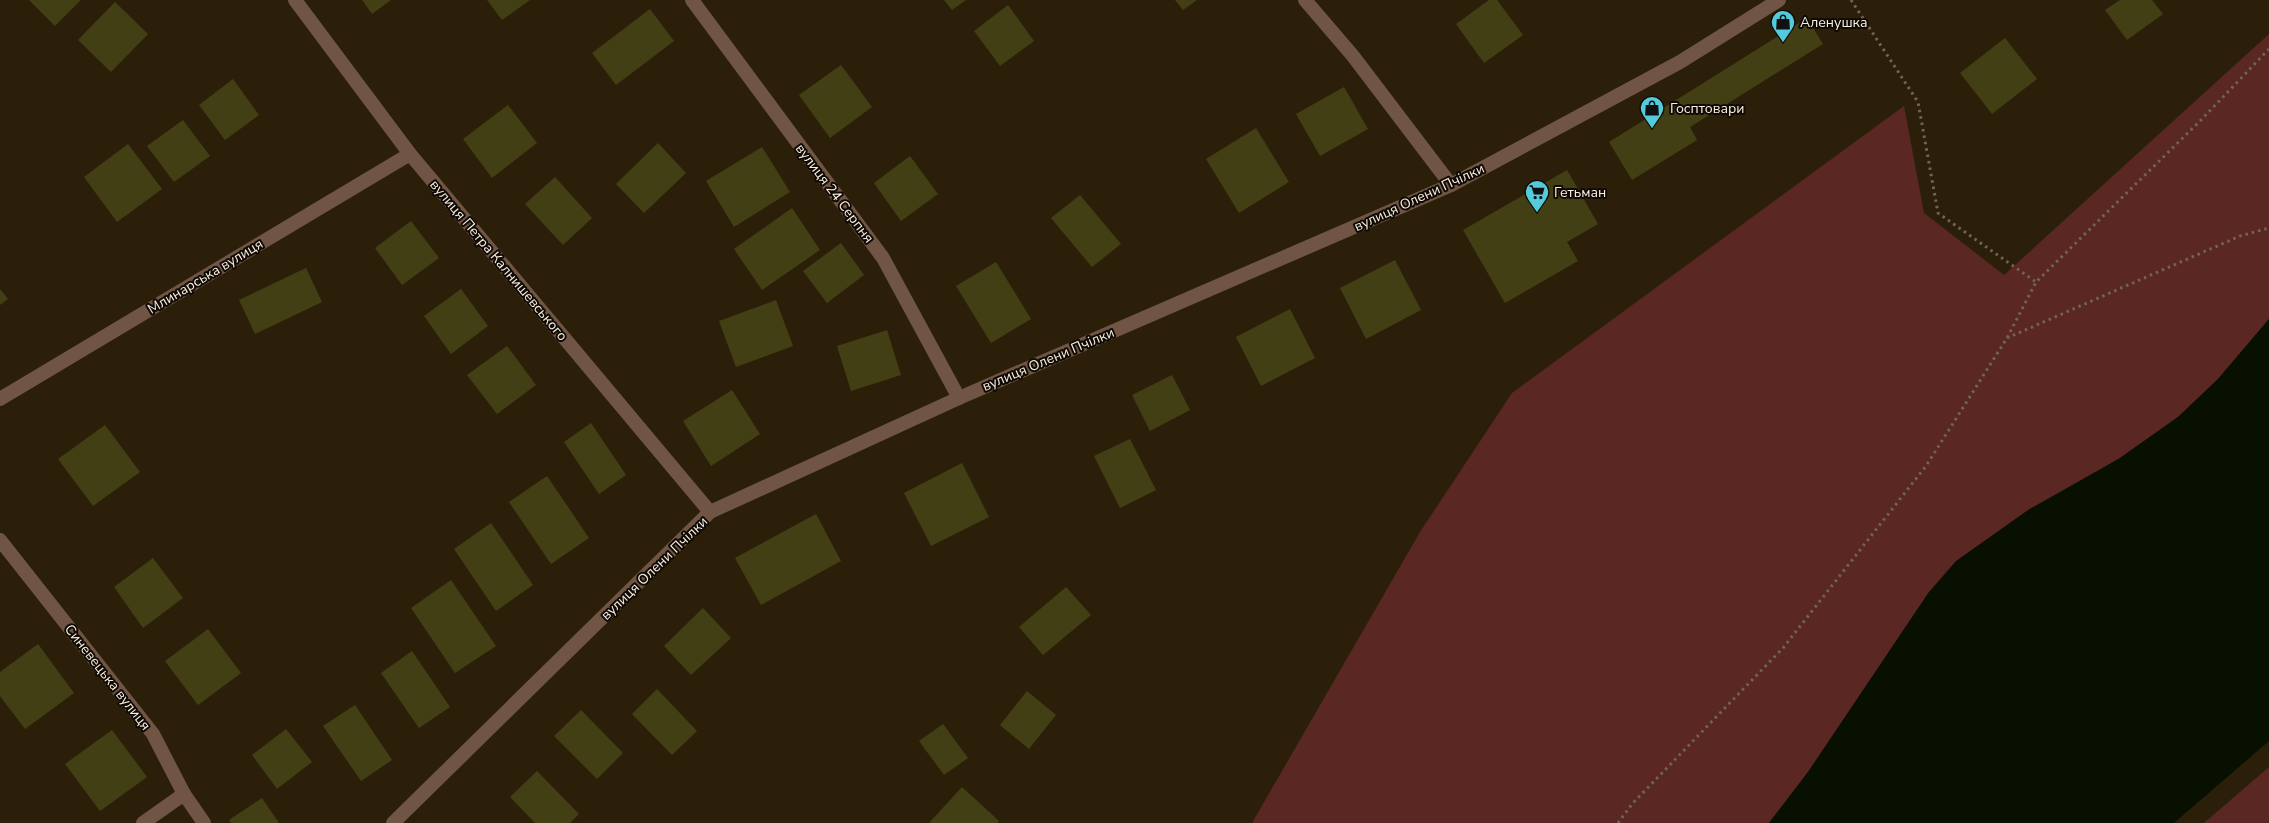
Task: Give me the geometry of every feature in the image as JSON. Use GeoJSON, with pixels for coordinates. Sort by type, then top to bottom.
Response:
{"type":"FeatureCollection","features":[{"type":"Feature","properties":{"kind":"street","name":"вулиця Петра Калнишевського"},"geometry":{"type":"LineString","coordinates":[[296,0],[410,154],[710,512]]}},
{"type":"Feature","properties":{"kind":"street","name":"вулиця 24 Серпня"},"geometry":{"type":"LineString","coordinates":[[692,0],[884,258],[959,398]]}},
{"type":"Feature","properties":{"kind":"street"},"geometry":{"type":"LineString","coordinates":[[1305,0],[1353,56],[1451,185]]}},
{"type":"Feature","properties":{"kind":"street","name":"вулиця Олени Пчілки"},"geometry":{"type":"LineString","coordinates":[[393,823],[710,512],[959,398],[1451,185],[1680,62],[1779,0]]}},
{"type":"Feature","properties":{"kind":"street","name":"Млинарська вулиця"},"geometry":{"type":"LineString","coordinates":[[0,398],[410,154]]}},
{"type":"Feature","properties":{"kind":"street","name":"Синевецька вулиця"},"geometry":{"type":"LineString","coordinates":[[0,540],[153,734],[184,794],[204,823]]}},
{"type":"Feature","properties":{"kind":"street"},"geometry":{"type":"LineString","coordinates":[[143,823],[184,794]]}},
{"type":"Feature","properties":{"kind":"path"},"geometry":{"type":"LineString","coordinates":[[1851,0],[1918,102],[1938,213],[2036,282]]}},
{"type":"Feature","properties":{"kind":"path"},"geometry":{"type":"LineString","coordinates":[[1618,823],[1632,804],[1783,648],[1926,466],[2007,338],[2036,282],[2200,121],[2269,49]]}},
{"type":"Feature","properties":{"kind":"path"},"geometry":{"type":"LineString","coordinates":[[2007,338],[2240,236],[2269,228]]}},
{"type":"Feature","properties":{"kind":"shaded area"},"geometry":{"type":"Polygon","coordinates":[[[2269,34],[2269,319],[2218,379],[2178,417],[1929,592],[1808,772],[1769,823],[1252,823],[1420,532],[1512,393],[1904,106],[1924,213],[2004,275],[2269,34]]]}},
{"type":"Feature","properties":{"kind":"shaded area"},"geometry":{"type":"Polygon","coordinates":[[[2269,319],[2269,741],[2174,823],[1769,823],[1808,772],[1929,592],[1956,561],[2028,510],[2120,458],[2178,417],[2218,379],[2269,319]]]}},
{"type":"Feature","properties":{"kind":"shaded area"},"geometry":{"type":"Polygon","coordinates":[[[2269,767],[2269,823],[2204,823],[2269,767]]]}},
{"type":"Feature","properties":{"kind":"building"},"geometry":{"type":"Polygon","coordinates":[[[29,0],[81,0],[55,26],[29,0]]]}},
{"type":"Feature","properties":{"kind":"building"},"geometry":{"type":"Polygon","coordinates":[[[362,0],[391,0],[372,14],[362,0]]]}},
{"type":"Feature","properties":{"kind":"building"},"geometry":{"type":"Polygon","coordinates":[[[487,0],[530,0],[502,20],[487,0]]]}},
{"type":"Feature","properties":{"kind":"building"},"geometry":{"type":"Polygon","coordinates":[[[944,0],[966,0],[952,10],[944,0]]]}},
{"type":"Feature","properties":{"kind":"building"},"geometry":{"type":"Polygon","coordinates":[[[1175,0],[1197,0],[1183,10],[1175,0]]]}},
{"type":"Feature","properties":{"kind":"building"},"geometry":{"type":"Polygon","coordinates":[[[1489,0],[1497,0],[1523,35],[1484,63],[1456,24],[1489,0]]]}},
{"type":"Feature","properties":{"kind":"building"},"geometry":{"type":"Polygon","coordinates":[[[2120,0],[2152,0],[2163,14],[2127,40],[2105,10],[2120,0]]]}},
{"type":"Feature","properties":{"kind":"building"},"geometry":{"type":"Polygon","coordinates":[[[115,2],[148,34],[111,72],[78,40],[115,2]]]}},
{"type":"Feature","properties":{"kind":"building"},"geometry":{"type":"Polygon","coordinates":[[[1008,5],[1034,41],[1000,66],[974,31],[1008,5]]]}},
{"type":"Feature","properties":{"kind":"building"},"geometry":{"type":"Polygon","coordinates":[[[650,9],[674,41],[616,85],[592,53],[650,9]]]}},
{"type":"Feature","properties":{"kind":"building"},"geometry":{"type":"Polygon","coordinates":[[[1807,18],[1823,44],[1690,127],[1697,140],[1632,180],[1609,142],[1807,18]]]}},
{"type":"Feature","properties":{"kind":"building"},"geometry":{"type":"Polygon","coordinates":[[[2005,38],[2037,79],[1992,114],[1960,73],[2005,38]]]}},
{"type":"Feature","properties":{"kind":"building"},"geometry":{"type":"Polygon","coordinates":[[[841,65],[872,107],[830,138],[799,95],[841,65]]]}},
{"type":"Feature","properties":{"kind":"building"},"geometry":{"type":"Polygon","coordinates":[[[233,79],[259,115],[225,140],[199,105],[233,79]]]}},
{"type":"Feature","properties":{"kind":"building"},"geometry":{"type":"Polygon","coordinates":[[[1344,87],[1368,129],[1320,156],[1296,114],[1344,87]]]}},
{"type":"Feature","properties":{"kind":"building"},"geometry":{"type":"Polygon","coordinates":[[[508,105],[537,143],[492,178],[463,139],[508,105]]]}},
{"type":"Feature","properties":{"kind":"building"},"geometry":{"type":"Polygon","coordinates":[[[183,120],[210,156],[174,182],[147,146],[183,120]]]}},
{"type":"Feature","properties":{"kind":"building"},"geometry":{"type":"Polygon","coordinates":[[[1256,128],[1289,182],[1239,213],[1206,159],[1256,128]]]}},
{"type":"Feature","properties":{"kind":"building"},"geometry":{"type":"Polygon","coordinates":[[[658,143],[686,173],[644,213],[616,184],[658,143]]]}},
{"type":"Feature","properties":{"kind":"building"},"geometry":{"type":"Polygon","coordinates":[[[128,144],[162,189],[117,222],[84,177],[128,144]]]}},
{"type":"Feature","properties":{"kind":"building"},"geometry":{"type":"Polygon","coordinates":[[[762,147],[790,192],[734,227],[706,181],[762,147]]]}},
{"type":"Feature","properties":{"kind":"building"},"geometry":{"type":"Polygon","coordinates":[[[910,156],[938,194],[901,221],[874,183],[910,156]]]}},
{"type":"Feature","properties":{"kind":"building"},"geometry":{"type":"Polygon","coordinates":[[[1567,170],[1598,224],[1567,242],[1578,261],[1505,303],[1463,230],[1567,170]]]}},
{"type":"Feature","properties":{"kind":"building"},"geometry":{"type":"Polygon","coordinates":[[[555,177],[592,218],[563,245],[525,204],[555,177]]]}},
{"type":"Feature","properties":{"kind":"building"},"geometry":{"type":"Polygon","coordinates":[[[1080,195],[1121,244],[1092,267],[1051,218],[1080,195]]]}},
{"type":"Feature","properties":{"kind":"building"},"geometry":{"type":"Polygon","coordinates":[[[792,208],[820,250],[762,290],[734,249],[792,208]]]}},
{"type":"Feature","properties":{"kind":"building"},"geometry":{"type":"Polygon","coordinates":[[[411,221],[439,258],[402,285],[375,248],[411,221]]]}},
{"type":"Feature","properties":{"kind":"building"},"geometry":{"type":"Polygon","coordinates":[[[841,243],[864,275],[827,303],[803,271],[841,243]]]}},
{"type":"Feature","properties":{"kind":"building"},"geometry":{"type":"Polygon","coordinates":[[[1395,260],[1421,310],[1366,339],[1340,288],[1395,260]]]}},
{"type":"Feature","properties":{"kind":"building"},"geometry":{"type":"Polygon","coordinates":[[[996,262],[1031,319],[991,343],[956,286],[996,262]]]}},
{"type":"Feature","properties":{"kind":"building"},"geometry":{"type":"Polygon","coordinates":[[[306,268],[322,302],[255,334],[239,300],[306,268]]]}},
{"type":"Feature","properties":{"kind":"building"},"geometry":{"type":"Polygon","coordinates":[[[0,289],[8,299],[0,305],[0,289]]]}},
{"type":"Feature","properties":{"kind":"building"},"geometry":{"type":"Polygon","coordinates":[[[461,289],[488,326],[451,354],[424,316],[461,289]]]}},
{"type":"Feature","properties":{"kind":"building"},"geometry":{"type":"Polygon","coordinates":[[[776,300],[793,346],[736,367],[719,321],[776,300]]]}},
{"type":"Feature","properties":{"kind":"building"},"geometry":{"type":"Polygon","coordinates":[[[1290,309],[1315,358],[1261,386],[1236,337],[1290,309]]]}},
{"type":"Feature","properties":{"kind":"building"},"geometry":{"type":"Polygon","coordinates":[[[887,330],[901,375],[851,391],[837,346],[887,330]]]}},
{"type":"Feature","properties":{"kind":"building"},"geometry":{"type":"Polygon","coordinates":[[[507,346],[536,385],[497,414],[467,375],[507,346]]]}},
{"type":"Feature","properties":{"kind":"building"},"geometry":{"type":"Polygon","coordinates":[[[1172,375],[1190,410],[1150,431],[1132,395],[1172,375]]]}},
{"type":"Feature","properties":{"kind":"building"},"geometry":{"type":"Polygon","coordinates":[[[732,390],[760,434],[711,466],[683,421],[732,390]]]}},
{"type":"Feature","properties":{"kind":"building"},"geometry":{"type":"Polygon","coordinates":[[[591,423],[626,475],[599,494],[564,442],[591,423]]]}},
{"type":"Feature","properties":{"kind":"building"},"geometry":{"type":"Polygon","coordinates":[[[105,425],[140,472],[93,506],[58,459],[105,425]]]}},
{"type":"Feature","properties":{"kind":"building"},"geometry":{"type":"Polygon","coordinates":[[[1130,439],[1156,490],[1120,508],[1094,456],[1130,439]]]}},
{"type":"Feature","properties":{"kind":"building"},"geometry":{"type":"Polygon","coordinates":[[[962,463],[989,517],[931,546],[904,493],[962,463]]]}},
{"type":"Feature","properties":{"kind":"building"},"geometry":{"type":"Polygon","coordinates":[[[547,476],[589,538],[551,564],[509,502],[547,476]]]}},
{"type":"Feature","properties":{"kind":"building"},"geometry":{"type":"Polygon","coordinates":[[[816,514],[841,561],[761,605],[735,558],[816,514]]]}},
{"type":"Feature","properties":{"kind":"building"},"geometry":{"type":"Polygon","coordinates":[[[491,523],[533,585],[496,611],[454,549],[491,523]]]}},
{"type":"Feature","properties":{"kind":"building"},"geometry":{"type":"Polygon","coordinates":[[[153,558],[183,598],[143,628],[114,587],[153,558]]]}},
{"type":"Feature","properties":{"kind":"building"},"geometry":{"type":"Polygon","coordinates":[[[451,580],[496,646],[455,673],[411,608],[451,580]]]}},
{"type":"Feature","properties":{"kind":"building"},"geometry":{"type":"Polygon","coordinates":[[[1066,587],[1091,615],[1043,655],[1019,627],[1066,587]]]}},
{"type":"Feature","properties":{"kind":"building"},"geometry":{"type":"Polygon","coordinates":[[[703,608],[731,638],[691,675],[664,646],[703,608]]]}},
{"type":"Feature","properties":{"kind":"building"},"geometry":{"type":"Polygon","coordinates":[[[208,629],[241,673],[198,705],[165,661],[208,629]]]}},
{"type":"Feature","properties":{"kind":"building"},"geometry":{"type":"Polygon","coordinates":[[[38,644],[74,693],[25,729],[0,696],[0,672],[38,644]]]}},
{"type":"Feature","properties":{"kind":"building"},"geometry":{"type":"Polygon","coordinates":[[[412,651],[450,707],[419,728],[381,673],[412,651]]]}},
{"type":"Feature","properties":{"kind":"building"},"geometry":{"type":"Polygon","coordinates":[[[657,689],[697,731],[672,755],[632,714],[657,689]]]}},
{"type":"Feature","properties":{"kind":"building"},"geometry":{"type":"Polygon","coordinates":[[[1027,691],[1056,715],[1029,749],[1000,725],[1027,691]]]}},
{"type":"Feature","properties":{"kind":"building"},"geometry":{"type":"Polygon","coordinates":[[[355,705],[392,760],[361,781],[323,726],[355,705]]]}},
{"type":"Feature","properties":{"kind":"building"},"geometry":{"type":"Polygon","coordinates":[[[581,710],[623,753],[597,779],[554,736],[581,710]]]}},
{"type":"Feature","properties":{"kind":"building"},"geometry":{"type":"Polygon","coordinates":[[[943,724],[968,758],[944,775],[919,741],[943,724]]]}},
{"type":"Feature","properties":{"kind":"building"},"geometry":{"type":"Polygon","coordinates":[[[286,729],[312,762],[277,789],[252,755],[286,729]]]}},
{"type":"Feature","properties":{"kind":"building"},"geometry":{"type":"Polygon","coordinates":[[[112,730],[147,777],[100,811],[65,764],[112,730]]]}},
{"type":"Feature","properties":{"kind":"building"},"geometry":{"type":"Polygon","coordinates":[[[537,771],[579,814],[570,823],[535,823],[510,797],[537,771]]]}},
{"type":"Feature","properties":{"kind":"building"},"geometry":{"type":"Polygon","coordinates":[[[962,787],[999,821],[997,823],[929,823],[962,787]]]}},
{"type":"Feature","properties":{"kind":"building"},"geometry":{"type":"Polygon","coordinates":[[[262,798],[279,823],[231,823],[229,820],[262,798]]]}},
{"type":"Feature","properties":{"kind":"place","name":"Аленушка"},"geometry":{"type":"Point","coordinates":[1783,43]}},
{"type":"Feature","properties":{"kind":"place","name":"Госптовари"},"geometry":{"type":"Point","coordinates":[1652,129]}},
{"type":"Feature","properties":{"kind":"place","name":"Гетьман"},"geometry":{"type":"Point","coordinates":[1537,213]}}]}
